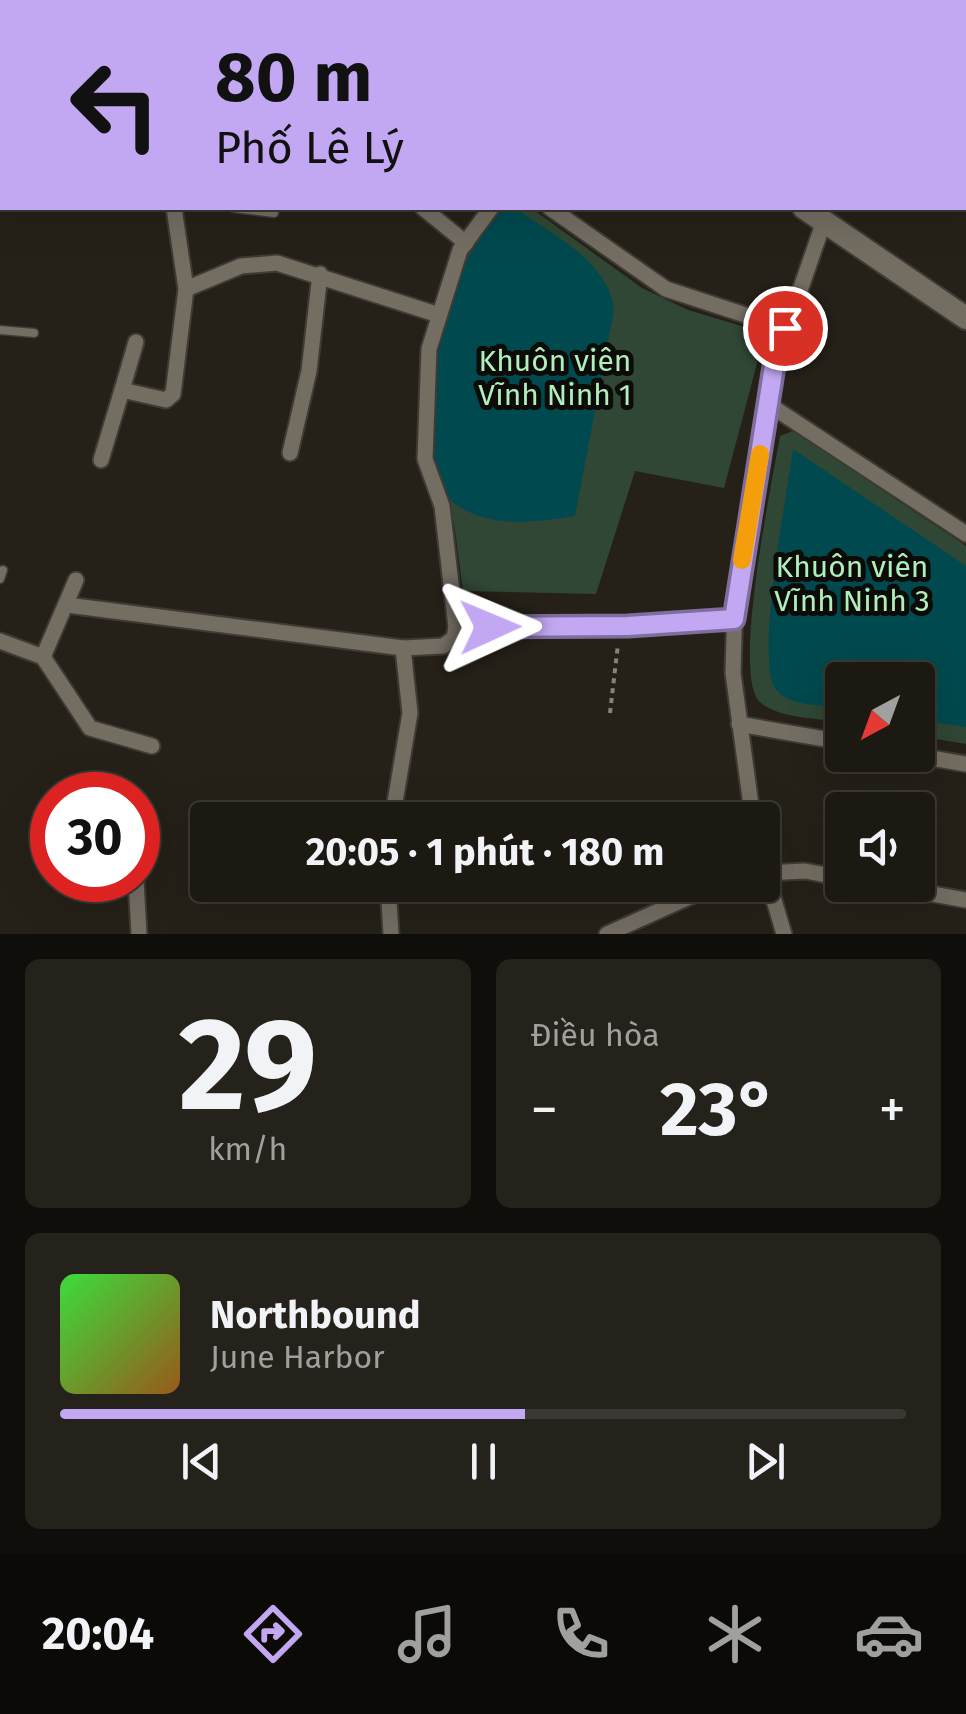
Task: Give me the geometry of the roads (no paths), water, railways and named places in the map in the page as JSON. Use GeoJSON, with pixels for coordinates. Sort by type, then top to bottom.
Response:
{"type":"FeatureCollection","features":[{"type":"Feature","properties":{"kind":"main road"},"geometry":{"type":"LineString","coordinates":[[807,210],[966,318]]}},
{"type":"Feature","properties":{"kind":"street"},"geometry":{"type":"LineString","coordinates":[[122,390],[170,400],[186,289],[174,210]]}},
{"type":"Feature","properties":{"kind":"street"},"geometry":{"type":"LineString","coordinates":[[426,210],[466,242]]}},
{"type":"Feature","properties":{"kind":"street"},"geometry":{"type":"LineString","coordinates":[[66,605],[403,648],[443,646],[454,638],[442,506],[426,458],[429,350],[448,278],[466,242],[490,210]]}},
{"type":"Feature","properties":{"kind":"street"},"geometry":{"type":"LineString","coordinates":[[553,210],[666,289],[785,328]]}},
{"type":"Feature","properties":{"kind":"street"},"geometry":{"type":"LineString","coordinates":[[751,802],[739,724],[734,619],[768,404],[785,328],[824,222]]}},
{"type":"Feature","properties":{"kind":"street"},"geometry":{"type":"LineString","coordinates":[[186,289],[250,264],[277,264],[320,274],[439,316]]}},
{"type":"Feature","properties":{"kind":"street"},"geometry":{"type":"LineString","coordinates":[[290,453],[309,371],[320,274]]}},
{"type":"Feature","properties":{"kind":"street"},"geometry":{"type":"LineString","coordinates":[[100,460],[136,342]]}},
{"type":"Feature","properties":{"kind":"street"},"geometry":{"type":"LineString","coordinates":[[768,404],[966,534]]}},
{"type":"Feature","properties":{"kind":"street"},"geometry":{"type":"LineString","coordinates":[[43,656],[76,580]]}},
{"type":"Feature","properties":{"kind":"street"},"geometry":{"type":"LineString","coordinates":[[456,628],[619,626],[734,619]]}},
{"type":"Feature","properties":{"kind":"street"},"geometry":{"type":"LineString","coordinates":[[0,640],[43,656],[90,728],[152,746]]}},
{"type":"Feature","properties":{"kind":"street"},"geometry":{"type":"LineString","coordinates":[[395,802],[410,713],[403,648]]}},
{"type":"Feature","properties":{"kind":"street"},"geometry":{"type":"LineString","coordinates":[[739,724],[825,739]]}},
{"type":"Feature","properties":{"kind":"street"},"geometry":{"type":"LineString","coordinates":[[935,759],[966,764]]}},
{"type":"Feature","properties":{"kind":"street"},"geometry":{"type":"LineString","coordinates":[[780,867],[825,875]]}},
{"type":"Feature","properties":{"kind":"street"},"geometry":{"type":"LineString","coordinates":[[935,894],[966,900]]}},
{"type":"Feature","properties":{"kind":"street"},"geometry":{"type":"LineString","coordinates":[[137,902],[139,934]]}},
{"type":"Feature","properties":{"kind":"street"},"geometry":{"type":"LineString","coordinates":[[389,902],[391,934]]}},
{"type":"Feature","properties":{"kind":"street"},"geometry":{"type":"LineString","coordinates":[[607,934],[678,902]]}},
{"type":"Feature","properties":{"kind":"street"},"geometry":{"type":"LineString","coordinates":[[775,902],[784,934]]}},
{"type":"Feature","properties":{"kind":"lane"},"geometry":{"type":"LineString","coordinates":[[247,210],[274,214]]}},
{"type":"Feature","properties":{"kind":"lane"},"geometry":{"type":"LineString","coordinates":[[0,330],[34,333]]}},
{"type":"Feature","properties":{"kind":"water"},"geometry":{"type":"Polygon","coordinates":[[[502,210],[518,210],[590,263],[610,293],[614,310],[575,516],[518,522],[476,515],[444,491],[433,464],[429,430],[436,355],[455,288],[483,235],[502,210]]]}},
{"type":"Feature","properties":{"kind":"water","name":"Khuôn viên Vĩnh Ninh 3"},"geometry":{"type":"Polygon","coordinates":[[[793,449],[966,566],[966,727],[935,722],[935,662],[825,662],[825,706],[799,702],[777,691],[769,648],[779,536],[793,449]]]}},
{"type":"Feature","properties":{"kind":"park label","name":"Khuôn viên Vĩnh Ninh 1"},"geometry":{"type":"Point","coordinates":[555,378]}}]}
